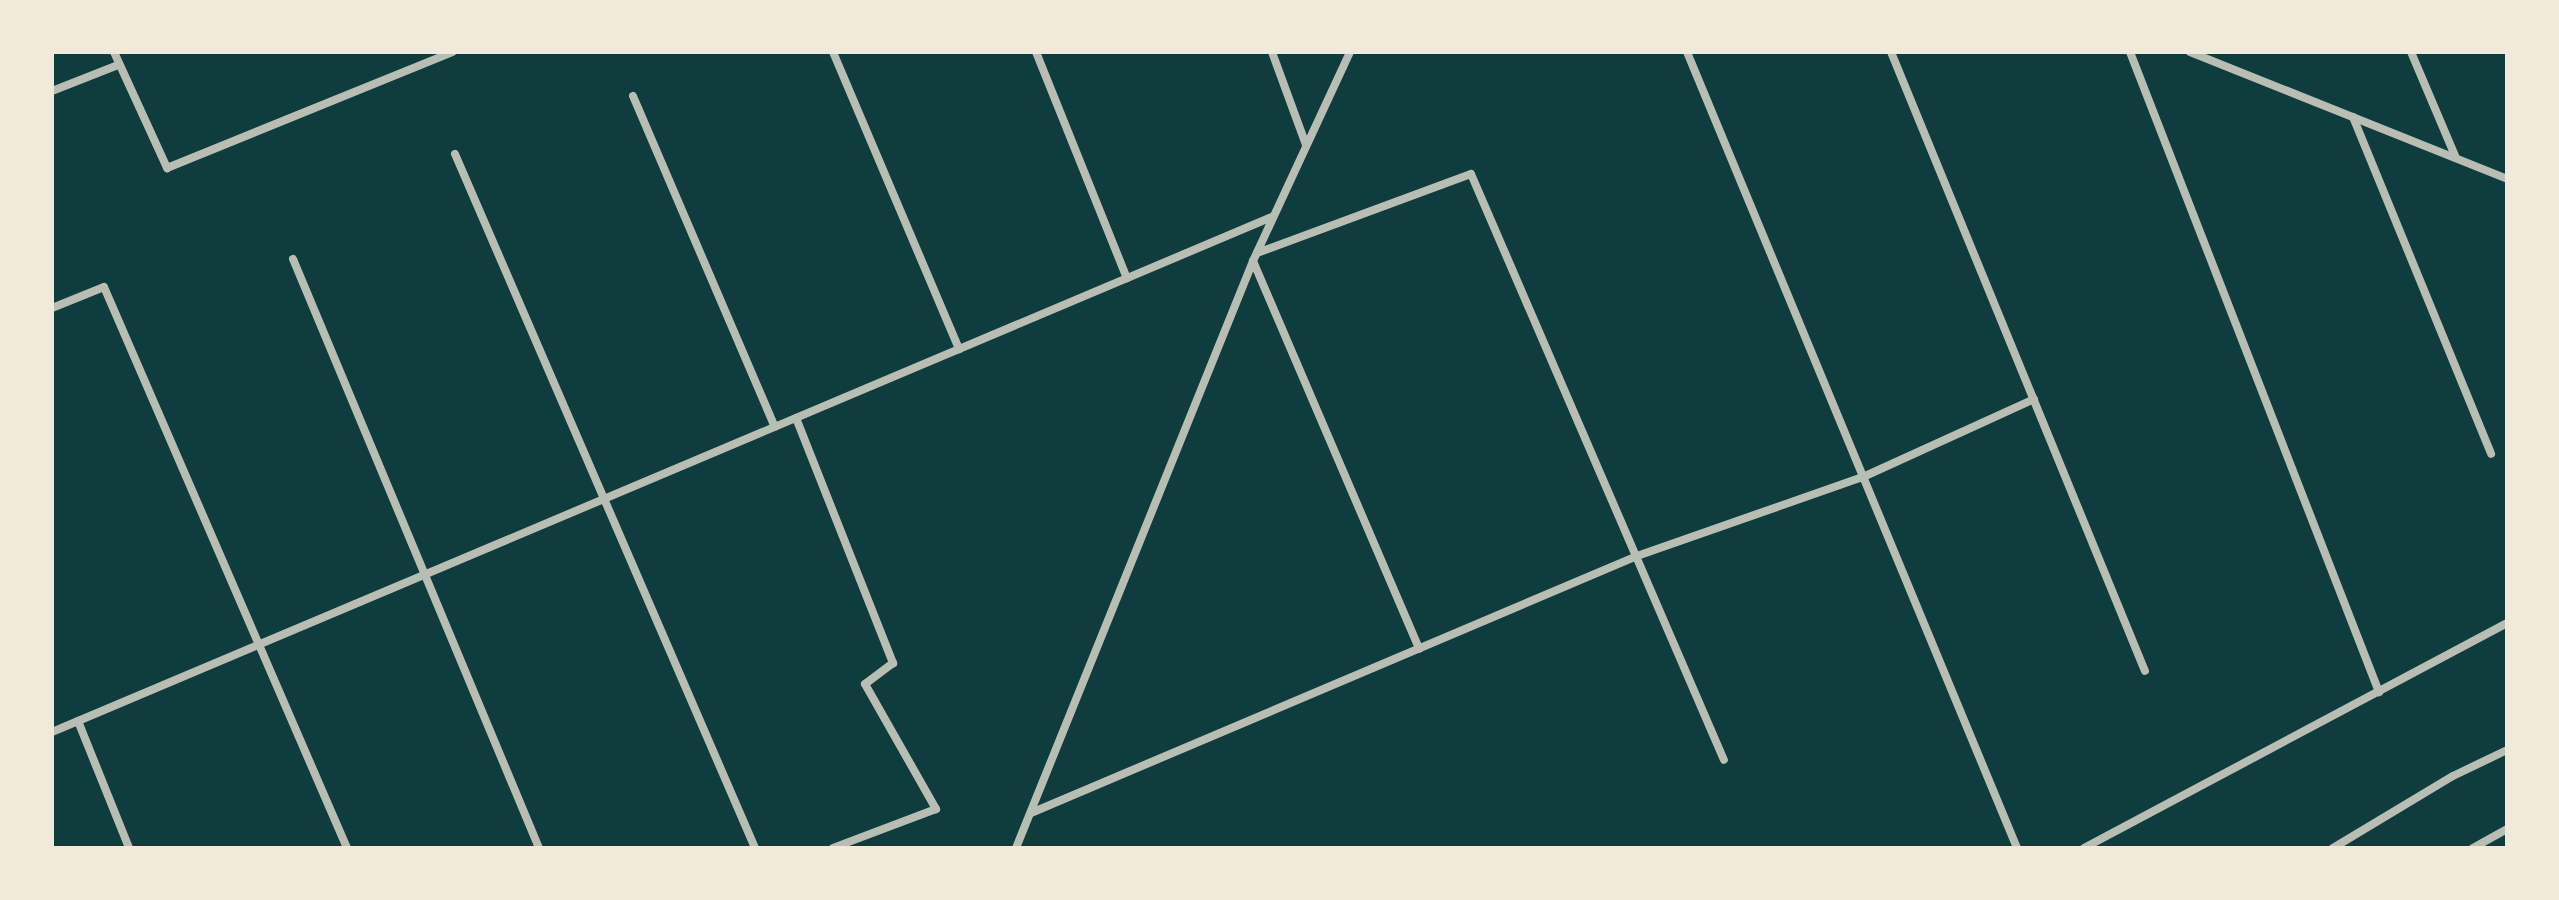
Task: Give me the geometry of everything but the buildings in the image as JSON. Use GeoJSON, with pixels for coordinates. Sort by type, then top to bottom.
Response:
{"type":"FeatureCollection","features":[{"type":"Feature","properties":{"kind":"street"},"geometry":{"type":"LineString","coordinates":[[114,52],[167,168],[452,52]]}},
{"type":"Feature","properties":{"kind":"street"},"geometry":{"type":"LineString","coordinates":[[833,52],[959,349]]}},
{"type":"Feature","properties":{"kind":"street"},"geometry":{"type":"LineString","coordinates":[[1036,52],[1127,278]]}},
{"type":"Feature","properties":{"kind":"street"},"geometry":{"type":"LineString","coordinates":[[1272,52],[1306,145]]}},
{"type":"Feature","properties":{"kind":"street"},"geometry":{"type":"LineString","coordinates":[[1016,848],[1255,257],[1350,52]]}},
{"type":"Feature","properties":{"kind":"street"},"geometry":{"type":"LineString","coordinates":[[1687,52],[2017,848]]}},
{"type":"Feature","properties":{"kind":"street"},"geometry":{"type":"LineString","coordinates":[[1891,52],[2145,671]]}},
{"type":"Feature","properties":{"kind":"street"},"geometry":{"type":"LineString","coordinates":[[2130,52],[2379,692]]}},
{"type":"Feature","properties":{"kind":"street"},"geometry":{"type":"LineString","coordinates":[[2190,52],[2507,179]]}},
{"type":"Feature","properties":{"kind":"street"},"geometry":{"type":"LineString","coordinates":[[2411,52],[2456,158]]}},
{"type":"Feature","properties":{"kind":"street"},"geometry":{"type":"LineString","coordinates":[[52,91],[118,65]]}},
{"type":"Feature","properties":{"kind":"street"},"geometry":{"type":"LineString","coordinates":[[633,96],[775,427]]}},
{"type":"Feature","properties":{"kind":"street"},"geometry":{"type":"LineString","coordinates":[[2353,117],[2491,454]]}},
{"type":"Feature","properties":{"kind":"street"},"geometry":{"type":"LineString","coordinates":[[455,154],[755,848]]}},
{"type":"Feature","properties":{"kind":"street"},"geometry":{"type":"LineString","coordinates":[[1255,257],[1471,174],[1724,760]]}},
{"type":"Feature","properties":{"kind":"street"},"geometry":{"type":"LineString","coordinates":[[52,732],[1272,217]]}},
{"type":"Feature","properties":{"kind":"street"},"geometry":{"type":"LineString","coordinates":[[1255,257],[1419,649]]}},
{"type":"Feature","properties":{"kind":"street"},"geometry":{"type":"LineString","coordinates":[[293,259],[539,848]]}},
{"type":"Feature","properties":{"kind":"street"},"geometry":{"type":"LineString","coordinates":[[52,308],[104,287],[347,848]]}},
{"type":"Feature","properties":{"kind":"street"},"geometry":{"type":"LineString","coordinates":[[1031,813],[1637,556],[1863,477],[2034,399]]}},
{"type":"Feature","properties":{"kind":"street"},"geometry":{"type":"LineString","coordinates":[[796,418],[893,663],[865,684],[936,809],[833,848]]}},
{"type":"Feature","properties":{"kind":"street"},"geometry":{"type":"LineString","coordinates":[[2084,848],[2507,623]]}},
{"type":"Feature","properties":{"kind":"street"},"geometry":{"type":"LineString","coordinates":[[78,721],[129,848]]}},
{"type":"Feature","properties":{"kind":"street"},"geometry":{"type":"LineString","coordinates":[[2333,848],[2453,776],[2507,750]]}},
{"type":"Feature","properties":{"kind":"street"},"geometry":{"type":"LineString","coordinates":[[2473,848],[2507,829]]}}]}
